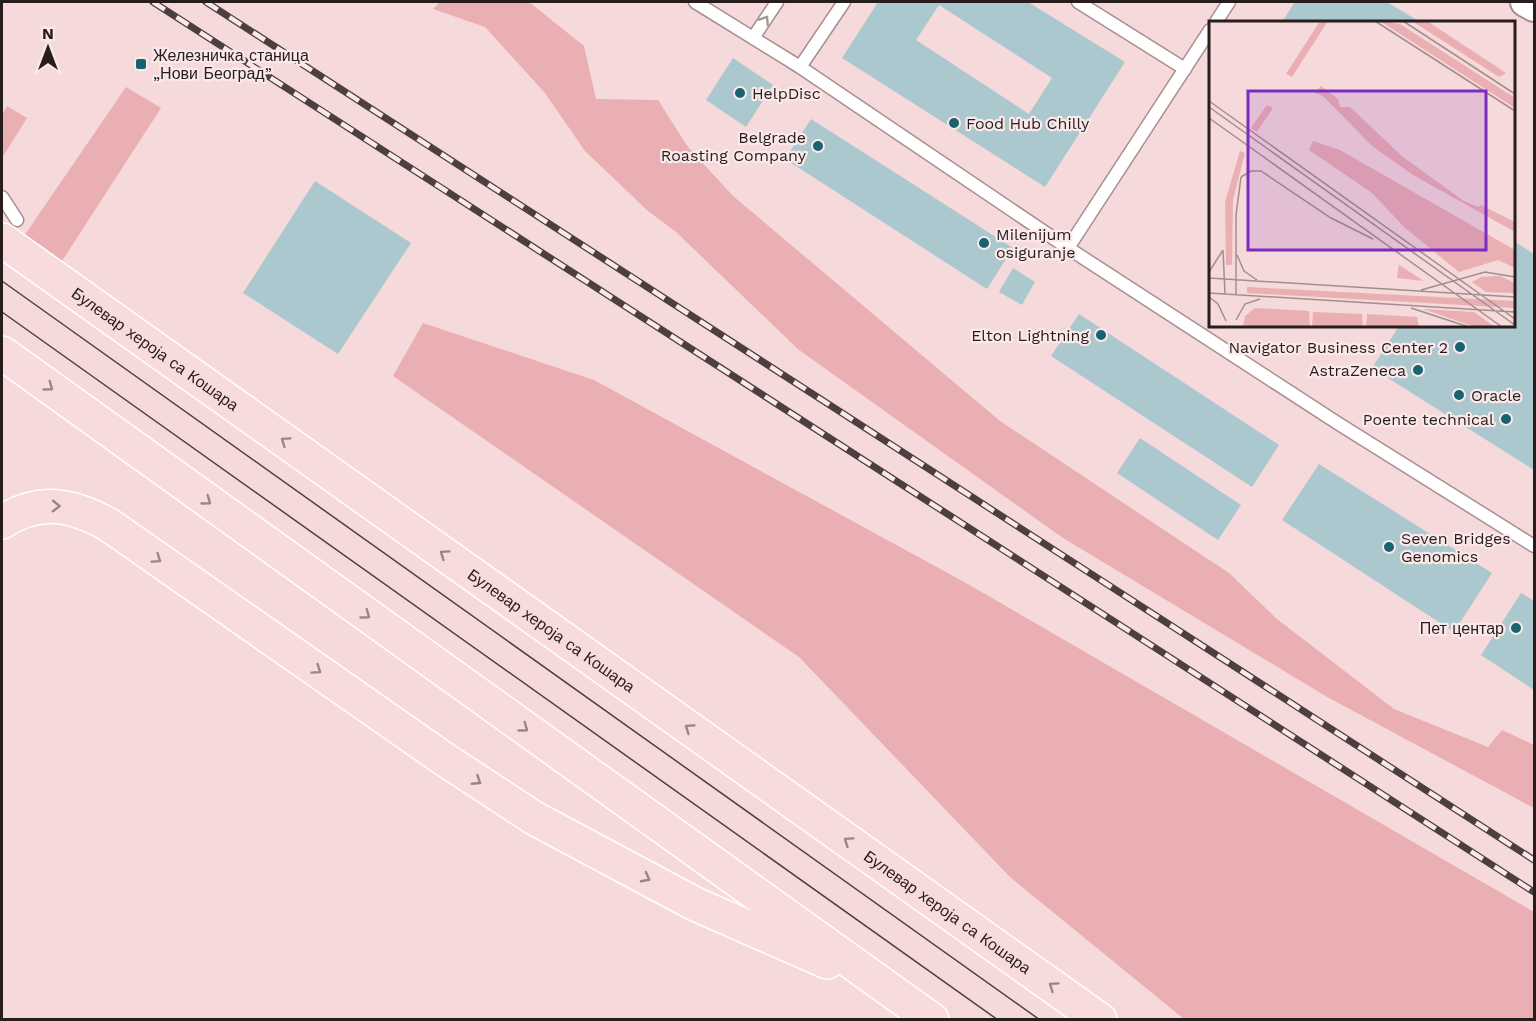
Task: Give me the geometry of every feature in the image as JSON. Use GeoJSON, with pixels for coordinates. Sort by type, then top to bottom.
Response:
{"type":"FeatureCollection","features":[{"type":"Feature","properties":{"kind":"main road","name":"Булевар хероја са Кошара"},"geometry":{"type":"LineString","coordinates":[[9,230],[1100,1020]]}},
{"type":"Feature","properties":{"kind":"main road"},"geometry":{"type":"LineString","coordinates":[[2,353],[932,1020]]}},
{"type":"Feature","properties":{"kind":"main road"},"geometry":{"type":"LineString","coordinates":[[2,522],[22,510],[45,506],[65,506],[89,514],[109,525],[444,759],[534,818],[695,904],[889,990]]}},
{"type":"Feature","properties":{"kind":"street"},"geometry":{"type":"LineString","coordinates":[[1525,2],[1534,7]]}},
{"type":"Feature","properties":{"kind":"lane"},"geometry":{"type":"LineString","coordinates":[[695,2],[800,67],[1068,248],[1339,424],[1534,546]]}},
{"type":"Feature","properties":{"kind":"lane"},"geometry":{"type":"LineString","coordinates":[[753,38],[777,2]]}},
{"type":"Feature","properties":{"kind":"lane"},"geometry":{"type":"LineString","coordinates":[[800,67],[844,2]]}},
{"type":"Feature","properties":{"kind":"lane"},"geometry":{"type":"LineString","coordinates":[[1078,2],[1185,69]]}},
{"type":"Feature","properties":{"kind":"lane"},"geometry":{"type":"LineString","coordinates":[[1217,21],[1229,2]]}},
{"type":"Feature","properties":{"kind":"lane"},"geometry":{"type":"LineString","coordinates":[[1068,248],[1209,32]]}},
{"type":"Feature","properties":{"kind":"lane"},"geometry":{"type":"LineString","coordinates":[[2,197],[9,230]]}},
{"type":"Feature","properties":{"kind":"shaded area"},"geometry":{"type":"Polygon","coordinates":[[[440,2],[529,2],[584,46],[596,99],[658,100],[688,147],[733,196],[1000,421],[1229,573],[1277,619],[1394,709],[1488,747],[1502,730],[1534,745],[1534,808],[1329,698],[1063,538],[799,350],[676,232],[648,211],[585,151],[545,93],[485,27],[433,9],[440,2]]]}},
{"type":"Feature","properties":{"kind":"shaded area"},"geometry":{"type":"Polygon","coordinates":[[[126,87],[161,108],[60,264],[24,236],[126,87]]]}},
{"type":"Feature","properties":{"kind":"shaded area"},"geometry":{"type":"Polygon","coordinates":[[[7,106],[27,118],[2,158],[2,115],[7,106]]]}},
{"type":"Feature","properties":{"kind":"shaded area"},"geometry":{"type":"Polygon","coordinates":[[[423,323],[594,380],[966,583],[1534,912],[1534,1019],[1184,1019],[1010,877],[799,657],[393,376],[423,323]]]}},
{"type":"Feature","properties":{"kind":"building"},"geometry":{"type":"Polygon","coordinates":[[[878,2],[1028,2],[1125,62],[1045,187],[842,58],[878,2]],[[939,5],[916,40],[1029,114],[1052,78],[939,5]]]}},
{"type":"Feature","properties":{"kind":"building"},"geometry":{"type":"Polygon","coordinates":[[[1295,2],[1387,2],[1418,21],[1283,21],[1295,2]]]}},
{"type":"Feature","properties":{"kind":"building","name":"HelpDisc"},"geometry":{"type":"Polygon","coordinates":[[[733,58],[773,85],[746,127],[706,100],[733,58]]]}},
{"type":"Feature","properties":{"kind":"building"},"geometry":{"type":"Polygon","coordinates":[[[811,119],[1013,248],[987,289],[785,159],[811,119]]]}},
{"type":"Feature","properties":{"kind":"building"},"geometry":{"type":"Polygon","coordinates":[[[315,181],[411,243],[338,354],[243,293],[315,181]]]}},
{"type":"Feature","properties":{"kind":"building","name":"Navigator Business Center 2"},"geometry":{"type":"Polygon","coordinates":[[[1515,242],[1534,254],[1534,470],[1372,368],[1398,327],[1515,327],[1515,242]]]}},
{"type":"Feature","properties":{"kind":"building"},"geometry":{"type":"Polygon","coordinates":[[[1013,268],[1035,282],[1022,305],[999,292],[1013,268]]]}},
{"type":"Feature","properties":{"kind":"building"},"geometry":{"type":"Polygon","coordinates":[[[1079,314],[1279,445],[1252,487],[1051,356],[1079,314]]]}},
{"type":"Feature","properties":{"kind":"building"},"geometry":{"type":"Polygon","coordinates":[[[1140,438],[1241,505],[1218,540],[1117,473],[1140,438]]]}},
{"type":"Feature","properties":{"kind":"building"},"geometry":{"type":"Polygon","coordinates":[[[1319,464],[1492,573],[1454,632],[1282,520],[1319,464]]]}},
{"type":"Feature","properties":{"kind":"building","name":"Пет центар"},"geometry":{"type":"Polygon","coordinates":[[[1521,593],[1534,601],[1534,690],[1481,655],[1521,593]]]}},
{"type":"Feature","properties":{"kind":"tram line"},"geometry":{"type":"LineString","coordinates":[[2,281],[1040,1020]]}},
{"type":"Feature","properties":{"kind":"tram line"},"geometry":{"type":"LineString","coordinates":[[2,312],[998,1020]]}},
{"type":"Feature","properties":{"kind":"railway"},"geometry":{"type":"LineString","coordinates":[[153,2],[1534,892]]}},
{"type":"Feature","properties":{"kind":"railway"},"geometry":{"type":"LineString","coordinates":[[206,2],[1534,860]]}},
{"type":"Feature","properties":{"kind":"place","name":"Железничка станица „Нови Београд”"},"geometry":{"type":"Point","coordinates":[141,64]}},
{"type":"Feature","properties":{"kind":"place","name":"HelpDisc"},"geometry":{"type":"Point","coordinates":[740,93]}},
{"type":"Feature","properties":{"kind":"place","name":"Food Hub Chilly"},"geometry":{"type":"Point","coordinates":[954,123]}},
{"type":"Feature","properties":{"kind":"place","name":"Belgrade Roasting Company"},"geometry":{"type":"Point","coordinates":[818,146]}},
{"type":"Feature","properties":{"kind":"place","name":"Milenijum osiguranje"},"geometry":{"type":"Point","coordinates":[984,243]}},
{"type":"Feature","properties":{"kind":"place","name":"Elton Lightning"},"geometry":{"type":"Point","coordinates":[1101,335]}},
{"type":"Feature","properties":{"kind":"place","name":"Navigator Business Center 2"},"geometry":{"type":"Point","coordinates":[1460,347]}},
{"type":"Feature","properties":{"kind":"place","name":"AstraZeneca"},"geometry":{"type":"Point","coordinates":[1418,370]}},
{"type":"Feature","properties":{"kind":"place","name":"Oracle"},"geometry":{"type":"Point","coordinates":[1459,395]}},
{"type":"Feature","properties":{"kind":"place","name":"Poente technical"},"geometry":{"type":"Point","coordinates":[1506,419]}},
{"type":"Feature","properties":{"kind":"place","name":"Seven Bridges Genomics"},"geometry":{"type":"Point","coordinates":[1389,547]}},
{"type":"Feature","properties":{"kind":"place","name":"Пет центар"},"geometry":{"type":"Point","coordinates":[1516,628]}}]}
